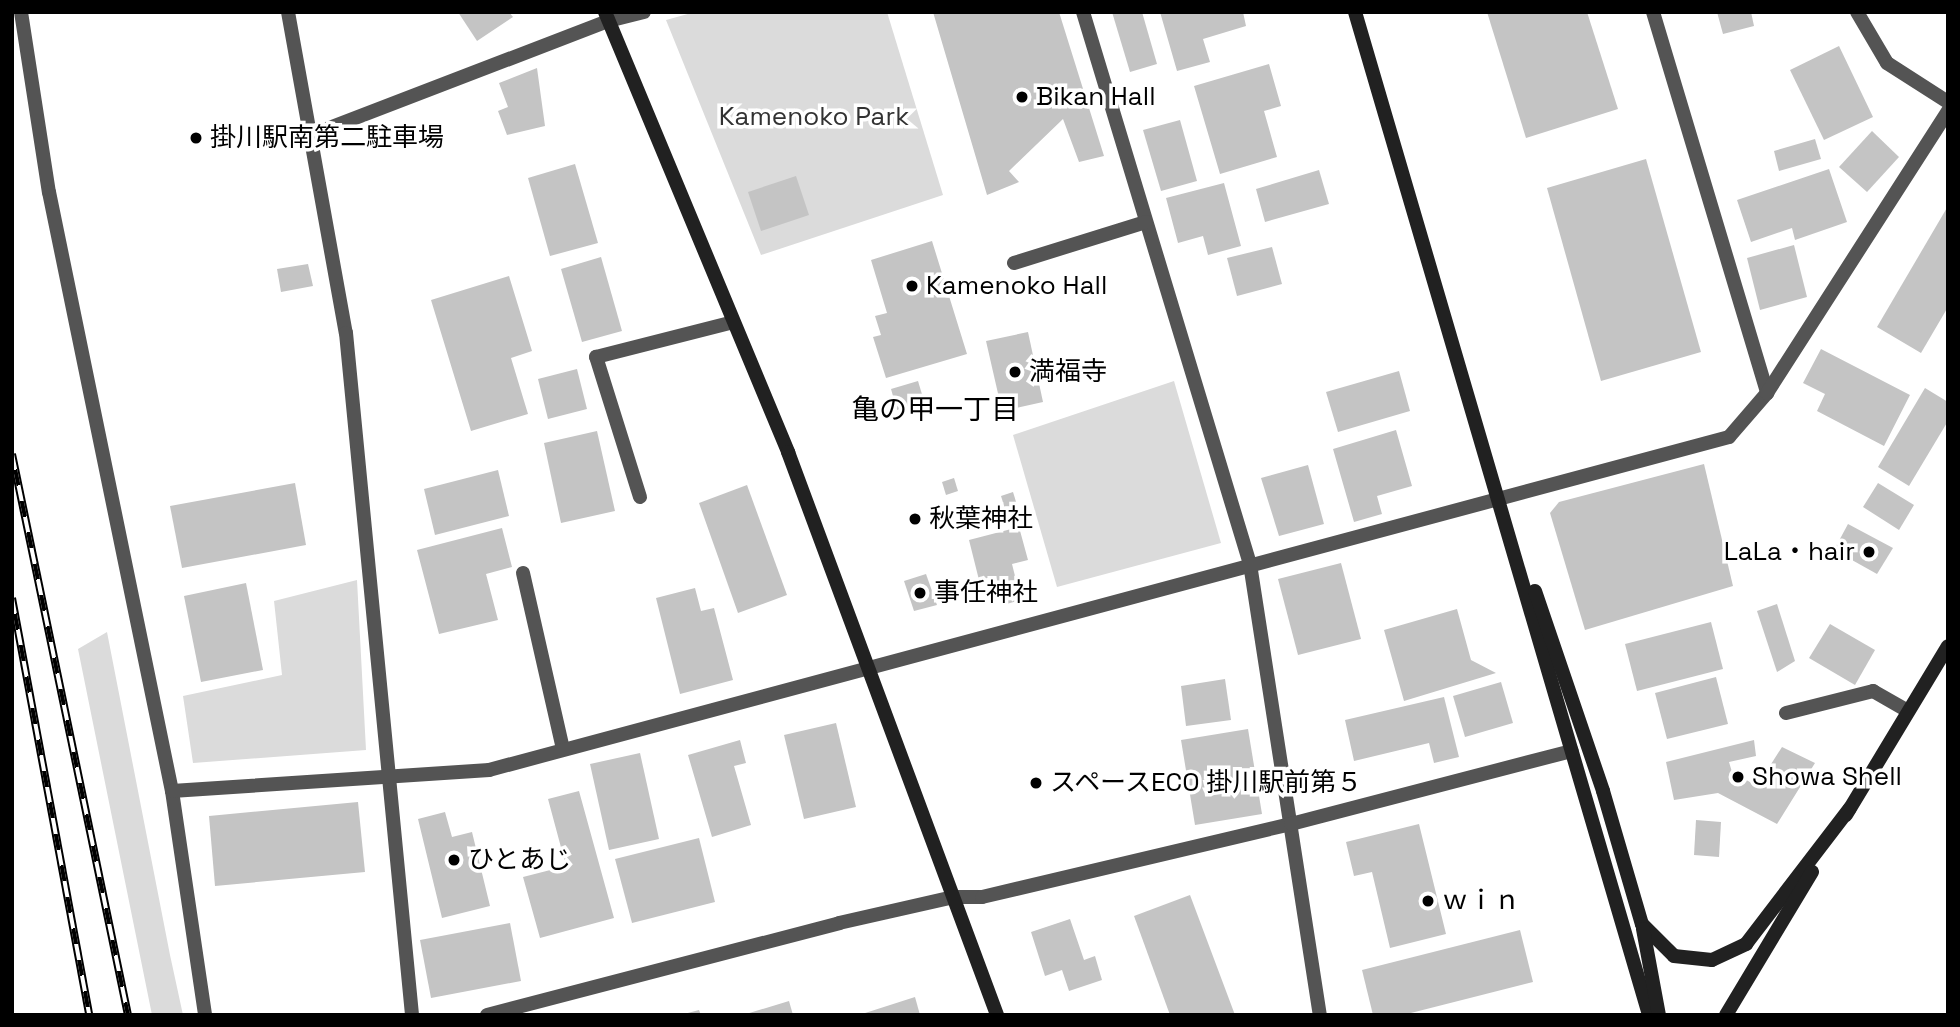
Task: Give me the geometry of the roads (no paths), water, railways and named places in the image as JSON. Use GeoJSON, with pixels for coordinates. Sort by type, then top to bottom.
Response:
{"type":"FeatureCollection","features":[{"type":"Feature","properties":{"kind":"street"},"geometry":{"type":"LineString","coordinates":[[21,12],[49,192],[172,791],[205,1015]]}},
{"type":"Feature","properties":{"kind":"street"},"geometry":{"type":"LineString","coordinates":[[288,12],[346,333],[412,1015]]}},
{"type":"Feature","properties":{"kind":"street"},"geometry":{"type":"LineString","coordinates":[[311,135],[606,17],[644,12]]}},
{"type":"Feature","properties":{"kind":"street"},"geometry":{"type":"LineString","coordinates":[[1083,12],[1250,564],[1320,1015]]}},
{"type":"Feature","properties":{"kind":"street"},"geometry":{"type":"LineString","coordinates":[[1355,12],[1649,1015]]}},
{"type":"Feature","properties":{"kind":"street"},"geometry":{"type":"LineString","coordinates":[[1653,12],[1766,393]]}},
{"type":"Feature","properties":{"kind":"street"},"geometry":{"type":"LineString","coordinates":[[1857,12],[1887,63],[1948,102]]}},
{"type":"Feature","properties":{"kind":"street"},"geometry":{"type":"LineString","coordinates":[[606,17],[733,322],[870,666],[997,1015]]}},
{"type":"Feature","properties":{"kind":"street"},"geometry":{"type":"LineString","coordinates":[[172,791],[389,779],[489,770],[1498,495],[1729,437],[1766,393],[1948,111]]}},
{"type":"Feature","properties":{"kind":"street"},"geometry":{"type":"LineString","coordinates":[[1014,263],[1146,222]]}},
{"type":"Feature","properties":{"kind":"street"},"geometry":{"type":"LineString","coordinates":[[640,497],[596,357],[733,322]]}},
{"type":"Feature","properties":{"kind":"street"},"geometry":{"type":"LineString","coordinates":[[1498,495],[1561,662],[1642,924],[1659,1015]]}},
{"type":"Feature","properties":{"kind":"street"},"geometry":{"type":"LineString","coordinates":[[523,573],[563,749]]}},
{"type":"Feature","properties":{"kind":"street"},"geometry":{"type":"LineString","coordinates":[[1726,1015],[1948,646]]}},
{"type":"Feature","properties":{"kind":"street"},"geometry":{"type":"LineString","coordinates":[[1786,713],[1873,691],[1908,711]]}},
{"type":"Feature","properties":{"kind":"street"},"geometry":{"type":"LineString","coordinates":[[487,1015],[953,897],[982,897],[1291,824],[1572,751]]}},
{"type":"Feature","properties":{"kind":"street"},"geometry":{"type":"LineString","coordinates":[[1642,924],[1674,956],[1712,960],[1734,952],[1746,944],[1850,808]]}},
{"type":"Feature","properties":{"kind":"railway"},"geometry":{"type":"LineString","coordinates":[[12,454],[128,1015]]}},
{"type":"Feature","properties":{"kind":"railway"},"geometry":{"type":"LineString","coordinates":[[12,598],[89,1015]]}},
{"type":"Feature","properties":{"kind":"place","name":"Bikan Hall"},"geometry":{"type":"Point","coordinates":[1022,97]}},
{"type":"Feature","properties":{"kind":"place","name":"掛川駅南第二駐車場"},"geometry":{"type":"Point","coordinates":[196,138]}},
{"type":"Feature","properties":{"kind":"place","name":"Kamenoko Hall"},"geometry":{"type":"Point","coordinates":[912,286]}},
{"type":"Feature","properties":{"kind":"place","name":"満福寺"},"geometry":{"type":"Point","coordinates":[1015,372]}},
{"type":"Feature","properties":{"kind":"place","name":"秋葉神社"},"geometry":{"type":"Point","coordinates":[915,519]}},
{"type":"Feature","properties":{"kind":"place","name":"LaLa・hair"},"geometry":{"type":"Point","coordinates":[1869,552]}},
{"type":"Feature","properties":{"kind":"place","name":"事任神社"},"geometry":{"type":"Point","coordinates":[920,593]}},
{"type":"Feature","properties":{"kind":"place","name":"Showa Shell"},"geometry":{"type":"Point","coordinates":[1738,777]}},
{"type":"Feature","properties":{"kind":"place","name":"スペースECO 掛川駅前第５"},"geometry":{"type":"Point","coordinates":[1036,783]}},
{"type":"Feature","properties":{"kind":"place","name":"ひとあじ"},"geometry":{"type":"Point","coordinates":[454,860]}},
{"type":"Feature","properties":{"kind":"place","name":"ｗｉｎ"},"geometry":{"type":"Point","coordinates":[1428,901]}},
{"type":"Feature","properties":{"kind":"district","name":"亀の甲一丁目"},"geometry":{"type":"Point","coordinates":[935,409]}},
{"type":"Feature","properties":{"kind":"park label","name":"Kamenoko Park"},"geometry":{"type":"Point","coordinates":[814,117]}}]}
